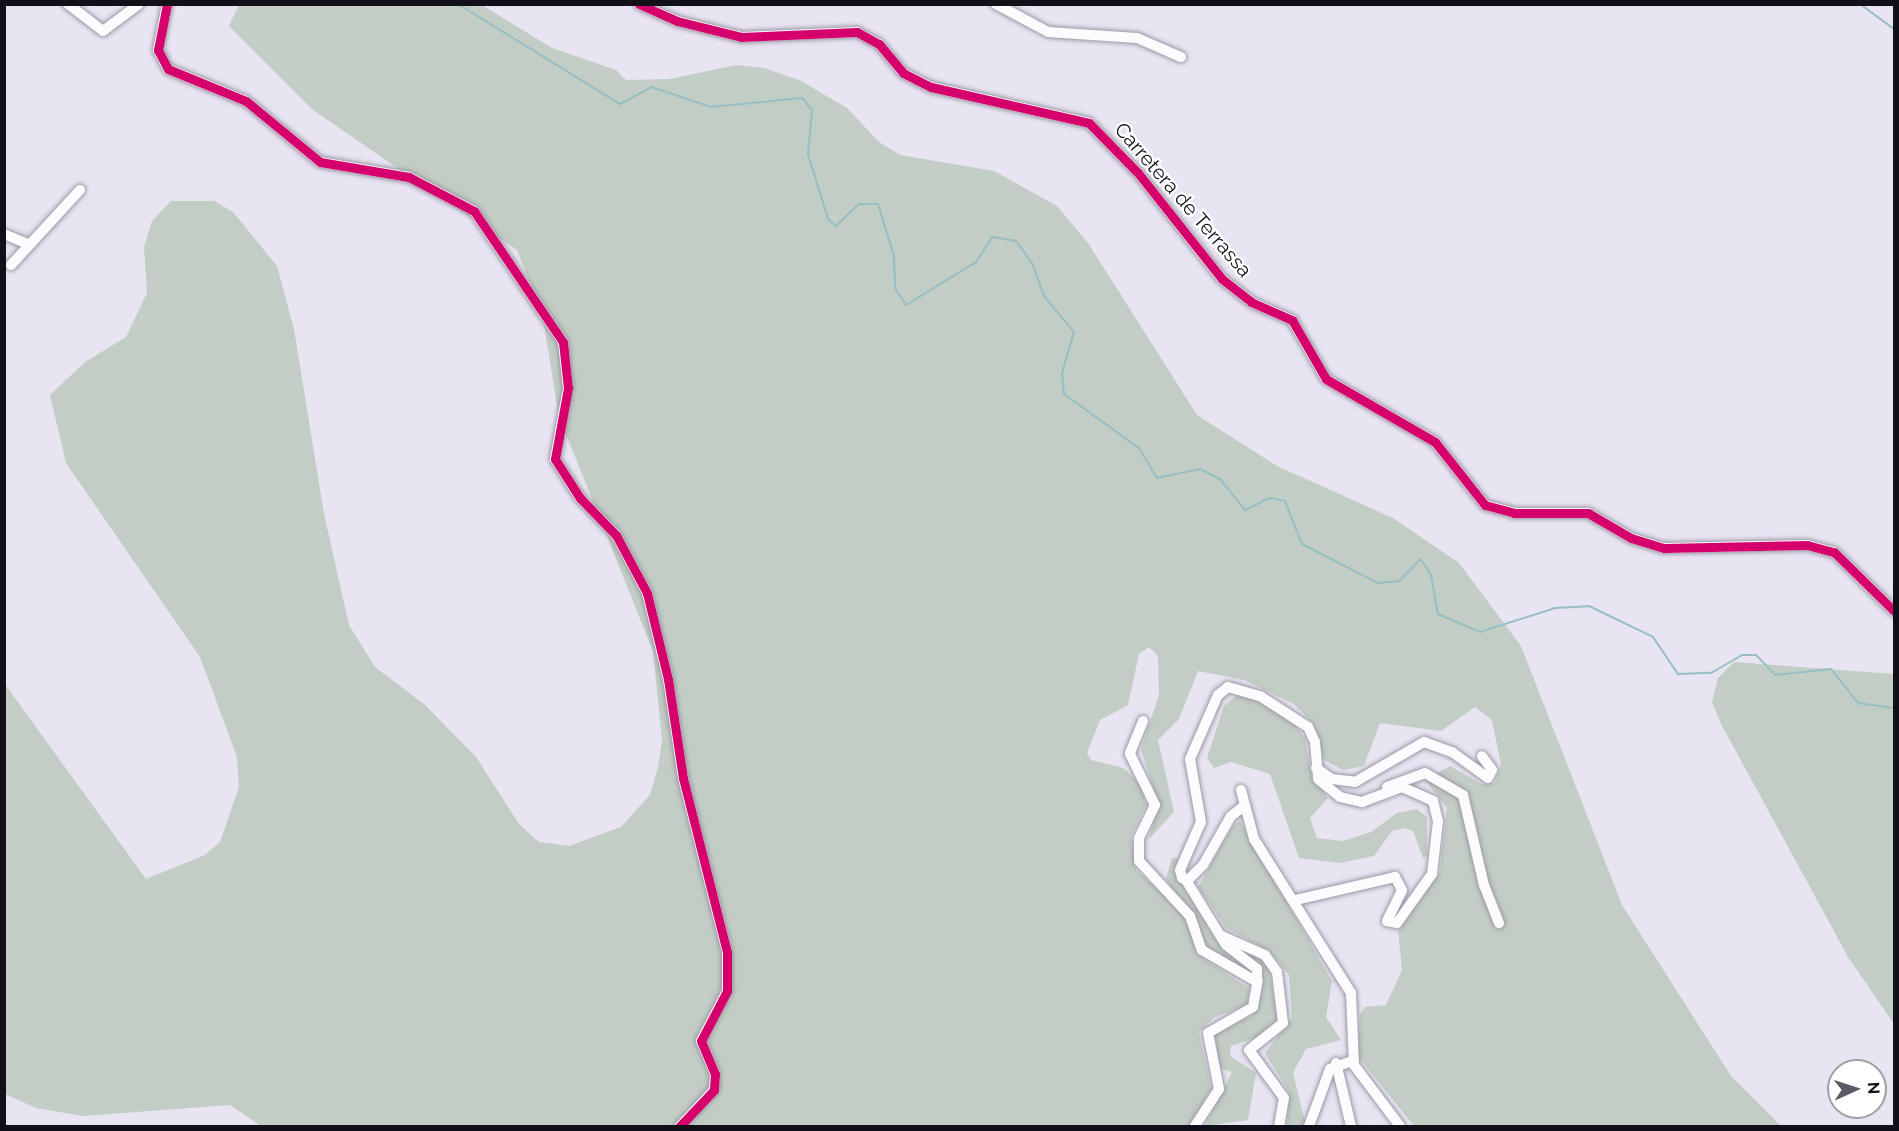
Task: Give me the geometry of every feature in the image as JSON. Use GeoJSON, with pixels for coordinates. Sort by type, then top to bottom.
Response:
{"type":"FeatureCollection","features":[{"type":"Feature","properties":{"kind":"street"},"geometry":{"type":"LineString","coordinates":[[68,4],[103,31],[139,4]]}},
{"type":"Feature","properties":{"kind":"street"},"geometry":{"type":"LineString","coordinates":[[167,4],[158,50],[168,69],[246,101],[320,162],[409,177],[474,211],[563,342],[568,388],[555,459],[580,498],[616,535],[647,593],[668,679],[683,778],[727,952],[727,991],[701,1041],[715,1087],[680,1126]]}},
{"type":"Feature","properties":{"kind":"street","name":"Carretera de Terrassa"},"geometry":{"type":"LineString","coordinates":[[639,4],[677,21],[741,37],[857,32],[879,44],[903,74],[931,87],[1089,123],[1138,173],[1222,279],[1251,303],[1292,320],[1326,379],[1435,442],[1485,505],[1514,513],[1588,513],[1631,538],[1664,548],[1807,545],[1834,552],[1894,611]]}},
{"type":"Feature","properties":{"kind":"street"},"geometry":{"type":"LineString","coordinates":[[996,4],[1048,32],[1137,38],[1181,57]]}},
{"type":"Feature","properties":{"kind":"street"},"geometry":{"type":"LineString","coordinates":[[11,265],[80,190]]}},
{"type":"Feature","properties":{"kind":"street"},"geometry":{"type":"LineString","coordinates":[[4,234],[28,244]]}},
{"type":"Feature","properties":{"kind":"street"},"geometry":{"type":"LineString","coordinates":[[1195,1126],[1220,1089],[1208,1033],[1253,1007],[1258,980],[1257,969],[1220,934],[1180,870],[1201,822],[1190,762],[1223,689],[1253,694],[1305,724],[1314,737],[1316,768],[1321,785],[1350,801],[1382,791],[1425,773],[1463,795],[1484,885],[1499,923]]}},
{"type":"Feature","properties":{"kind":"street"},"geometry":{"type":"LineString","coordinates":[[1143,721],[1130,754],[1155,805],[1139,838],[1139,861],[1190,916],[1202,950],[1239,969],[1252,982],[1258,980]]}},
{"type":"Feature","properties":{"kind":"street"},"geometry":{"type":"LineString","coordinates":[[1316,768],[1332,779],[1355,782],[1404,750],[1427,742],[1452,752],[1488,778],[1492,770],[1482,756]]}},
{"type":"Feature","properties":{"kind":"street"},"geometry":{"type":"LineString","coordinates":[[1241,790],[1254,840],[1295,900],[1351,993],[1352,1061],[1400,1126]]}},
{"type":"Feature","properties":{"kind":"street"},"geometry":{"type":"LineString","coordinates":[[1295,900],[1395,877],[1402,886],[1387,921],[1399,922],[1432,874],[1437,811],[1430,797],[1418,790],[1382,791]]}},
{"type":"Feature","properties":{"kind":"street"},"geometry":{"type":"LineString","coordinates":[[1186,880],[1212,853],[1231,816],[1244,806]]}},
{"type":"Feature","properties":{"kind":"street"},"geometry":{"type":"LineString","coordinates":[[1220,934],[1265,955],[1277,972],[1283,1023],[1249,1050],[1284,1098],[1279,1126]]}},
{"type":"Feature","properties":{"kind":"street"},"geometry":{"type":"LineString","coordinates":[[1336,1063],[1352,1061]]}},
{"type":"Feature","properties":{"kind":"street"},"geometry":{"type":"LineString","coordinates":[[1309,1126],[1336,1063]]}},
{"type":"Feature","properties":{"kind":"street"},"geometry":{"type":"LineString","coordinates":[[1336,1063],[1351,1126]]}},
{"type":"Feature","properties":{"kind":"shaded area"},"geometry":{"type":"Polygon","coordinates":[[[239,5],[482,5],[552,48],[616,70],[626,80],[670,79],[736,65],[764,68],[801,81],[847,108],[879,142],[900,155],[994,171],[1057,206],[1088,243],[1197,415],[1277,466],[1393,518],[1459,563],[1521,646],[1622,905],[1731,1076],[1781,1126],[1414,1126],[1358,1056],[1360,1014],[1365,1007],[1386,1005],[1402,970],[1398,930],[1440,872],[1447,808],[1425,780],[1450,766],[1482,784],[1495,783],[1501,765],[1492,720],[1475,707],[1441,731],[1380,723],[1364,766],[1343,770],[1324,760],[1314,724],[1294,704],[1244,680],[1198,671],[1179,719],[1158,740],[1174,812],[1148,840],[1159,807],[1141,749],[1159,695],[1158,656],[1149,647],[1139,654],[1128,705],[1100,720],[1087,753],[1091,760],[1123,768],[1140,783],[1146,805],[1131,836],[1136,870],[1185,915],[1198,955],[1249,988],[1248,1005],[1215,1017],[1199,1032],[1211,1088],[1191,1126],[261,1126],[230,1105],[83,1116],[36,1108],[5,1094],[4,683],[146,879],[205,855],[220,842],[239,787],[237,757],[200,657],[66,463],[50,395],[85,362],[126,337],[147,293],[144,247],[152,221],[171,201],[214,201],[233,212],[277,266],[294,329],[324,514],[349,625],[375,667],[424,704],[476,757],[519,824],[539,842],[569,846],[621,827],[650,795],[658,767],[662,740],[653,651],[559,417],[542,313],[517,250],[313,110],[229,26],[239,5]]]}},
{"type":"Feature","properties":{"kind":"shaded area"},"geometry":{"type":"Polygon","coordinates":[[[1734,662],[1894,674],[1894,1024],[1848,957],[1721,724],[1712,702],[1718,678],[1734,662]]]}},
{"type":"Feature","properties":{"kind":"shaded area"},"geometry":{"type":"Polygon","coordinates":[[[1237,695],[1262,703],[1293,723],[1305,738],[1312,778],[1328,798],[1310,818],[1317,838],[1343,841],[1371,832],[1397,813],[1417,809],[1427,817],[1427,856],[1423,858],[1413,831],[1405,828],[1392,831],[1374,856],[1340,863],[1299,858],[1270,774],[1231,762],[1214,768],[1207,758],[1224,706],[1237,695]]]}},
{"type":"Feature","properties":{"kind":"shaded area"},"geometry":{"type":"Polygon","coordinates":[[[1240,821],[1332,981],[1326,1017],[1341,1040],[1306,1049],[1293,1073],[1306,1126],[1287,1126],[1289,1092],[1265,1053],[1292,1018],[1289,975],[1270,951],[1226,928],[1198,887],[1233,826],[1240,821]]]}},
{"type":"Feature","properties":{"kind":"shaded area"},"geometry":{"type":"Polygon","coordinates":[[[1172,858],[1179,858],[1186,891],[1220,946],[1250,972],[1207,948],[1166,878],[1172,858]]]}},
{"type":"Feature","properties":{"kind":"shaded area"},"geometry":{"type":"Polygon","coordinates":[[[1248,952],[1268,964],[1278,1020],[1267,1034],[1231,1046],[1230,1056],[1256,1073],[1248,1120],[1205,1126],[1232,1072],[1219,1068],[1215,1034],[1253,1015],[1262,992],[1261,970],[1248,952]]]}},
{"type":"Feature","properties":{"kind":"waterway"},"geometry":{"type":"LineString","coordinates":[[458,4],[620,104],[652,87],[711,107],[802,98],[812,110],[808,154],[828,219],[836,226],[859,204],[878,204],[894,256],[895,288],[906,305],[976,262],[992,237],[1016,241],[1032,263],[1044,296],[1074,332],[1062,373],[1064,394],[1139,448],[1157,478],[1200,469],[1220,479],[1245,510],[1270,498],[1285,501],[1302,544],[1378,583],[1399,581],[1421,559],[1431,575],[1438,614],[1480,632],[1555,608],[1589,606],[1653,637],[1678,674],[1711,673],[1742,655],[1756,655],[1775,675],[1831,669],[1858,703],[1894,708]]}},
{"type":"Feature","properties":{"kind":"waterway"},"geometry":{"type":"LineString","coordinates":[[1860,4],[1894,29]]}},
{"type":"Feature","properties":{"kind":"cycle path"},"geometry":{"type":"LineString","coordinates":[[167,4],[158,50],[168,69],[246,101],[320,162],[409,177],[474,211],[563,342],[568,388],[555,459],[580,498],[616,535],[647,593],[668,679],[683,778],[727,952],[727,991],[701,1041],[715,1074],[714,1090],[680,1126]]}},
{"type":"Feature","properties":{"kind":"cycle path"},"geometry":{"type":"LineString","coordinates":[[639,4],[677,21],[741,37],[857,32],[879,44],[903,73],[931,87],[1089,123],[1138,173],[1222,279],[1251,302],[1292,320],[1326,379],[1435,442],[1485,505],[1514,513],[1588,513],[1631,538],[1664,548],[1807,545],[1834,552],[1894,611]]}}]}
